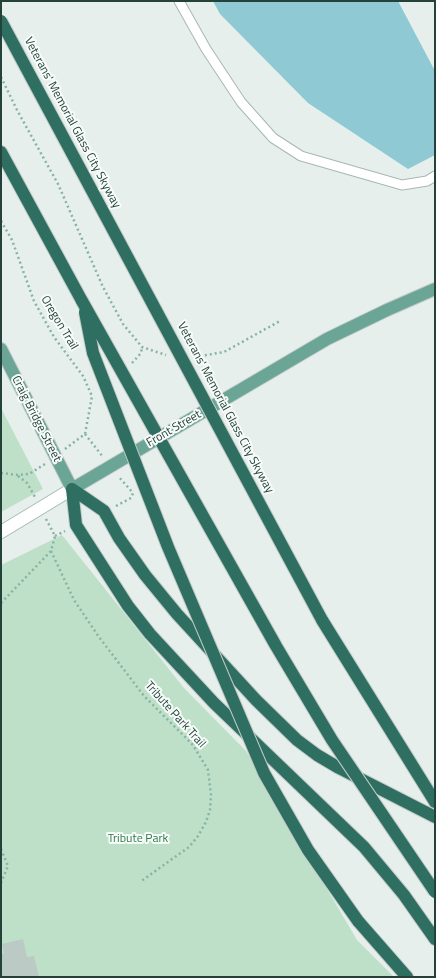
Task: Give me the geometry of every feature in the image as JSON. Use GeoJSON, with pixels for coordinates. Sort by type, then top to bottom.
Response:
{"type":"FeatureCollection","features":[{"type":"Feature","properties":{"kind":"highway","name":"Veterans' Memorial Glass City Skyway"},"geometry":{"type":"LineString","coordinates":[[1,21],[322,620],[434,800]]}},
{"type":"Feature","properties":{"kind":"highway"},"geometry":{"type":"LineString","coordinates":[[1,152],[82,301],[276,646],[328,734],[435,892]]}},
{"type":"Feature","properties":{"kind":"highway"},"geometry":{"type":"LineString","coordinates":[[82,301],[93,353],[150,502],[264,773],[308,850],[358,921],[408,977]]}},
{"type":"Feature","properties":{"kind":"highway"},"geometry":{"type":"LineString","coordinates":[[72,489],[104,511],[128,551],[164,599],[208,649],[297,740],[317,755],[339,768],[435,817]]}},
{"type":"Feature","properties":{"kind":"highway"},"geometry":{"type":"LineString","coordinates":[[72,489],[76,525],[110,580],[146,628],[168,655],[214,703],[364,847],[404,895],[435,939]]}},
{"type":"Feature","properties":{"kind":"main road","name":"Front Street"},"geometry":{"type":"LineString","coordinates":[[1,532],[327,340],[387,310],[435,289]]}},
{"type":"Feature","properties":{"kind":"main road","name":"Craig Bridge Street"},"geometry":{"type":"LineString","coordinates":[[1,349],[72,489]]}},
{"type":"Feature","properties":{"kind":"lane"},"geometry":{"type":"LineString","coordinates":[[179,1],[206,49],[241,102],[273,138],[301,156],[402,185],[427,181],[435,176]]}},
{"type":"Feature","properties":{"kind":"path","name":"Oregon Trail"},"geometry":{"type":"LineString","coordinates":[[1,221],[12,240],[34,301],[54,337],[83,376],[92,396],[85,434]]}},
{"type":"Feature","properties":{"kind":"path"},"geometry":{"type":"LineString","coordinates":[[1,473],[13,475],[29,474]]}},
{"type":"Feature","properties":{"kind":"path"},"geometry":{"type":"LineString","coordinates":[[18,475],[27,483]]}},
{"type":"Feature","properties":{"kind":"path"},"geometry":{"type":"LineString","coordinates":[[126,501],[131,498],[133,493],[129,490]]}},
{"type":"Feature","properties":{"kind":"path"},"geometry":{"type":"LineString","coordinates":[[1,603],[51,551],[54,536]]}},
{"type":"Feature","properties":{"kind":"path","name":"Tribute Park Trail"},"geometry":{"type":"LineString","coordinates":[[51,551],[74,600],[100,637],[144,696],[193,745],[208,770],[211,795],[210,810],[206,822],[198,836],[189,846],[140,882]]}},
{"type":"Feature","properties":{"kind":"path"},"geometry":{"type":"LineString","coordinates":[[1,849],[8,866],[1,883]]}},
{"type":"Feature","properties":{"kind":"green space"},"geometry":{"type":"Polygon","coordinates":[[[1,408],[43,489],[1,512],[1,408]]]}},
{"type":"Feature","properties":{"kind":"green space","name":"Tribute Park"},"geometry":{"type":"Polygon","coordinates":[[[62,535],[184,688],[246,751],[357,940],[394,977],[1,977],[1,565],[62,535]]]}},
{"type":"Feature","properties":{"kind":"water"},"geometry":{"type":"Polygon","coordinates":[[[213,1],[398,1],[435,71],[435,155],[408,169],[308,103],[220,14],[213,1]]]}},
{"type":"Feature","properties":{"kind":"building"},"geometry":{"type":"Polygon","coordinates":[[[23,939],[27,957],[34,956],[39,977],[1,977],[1,954],[4,953],[2,944],[23,939]]]}}]}
